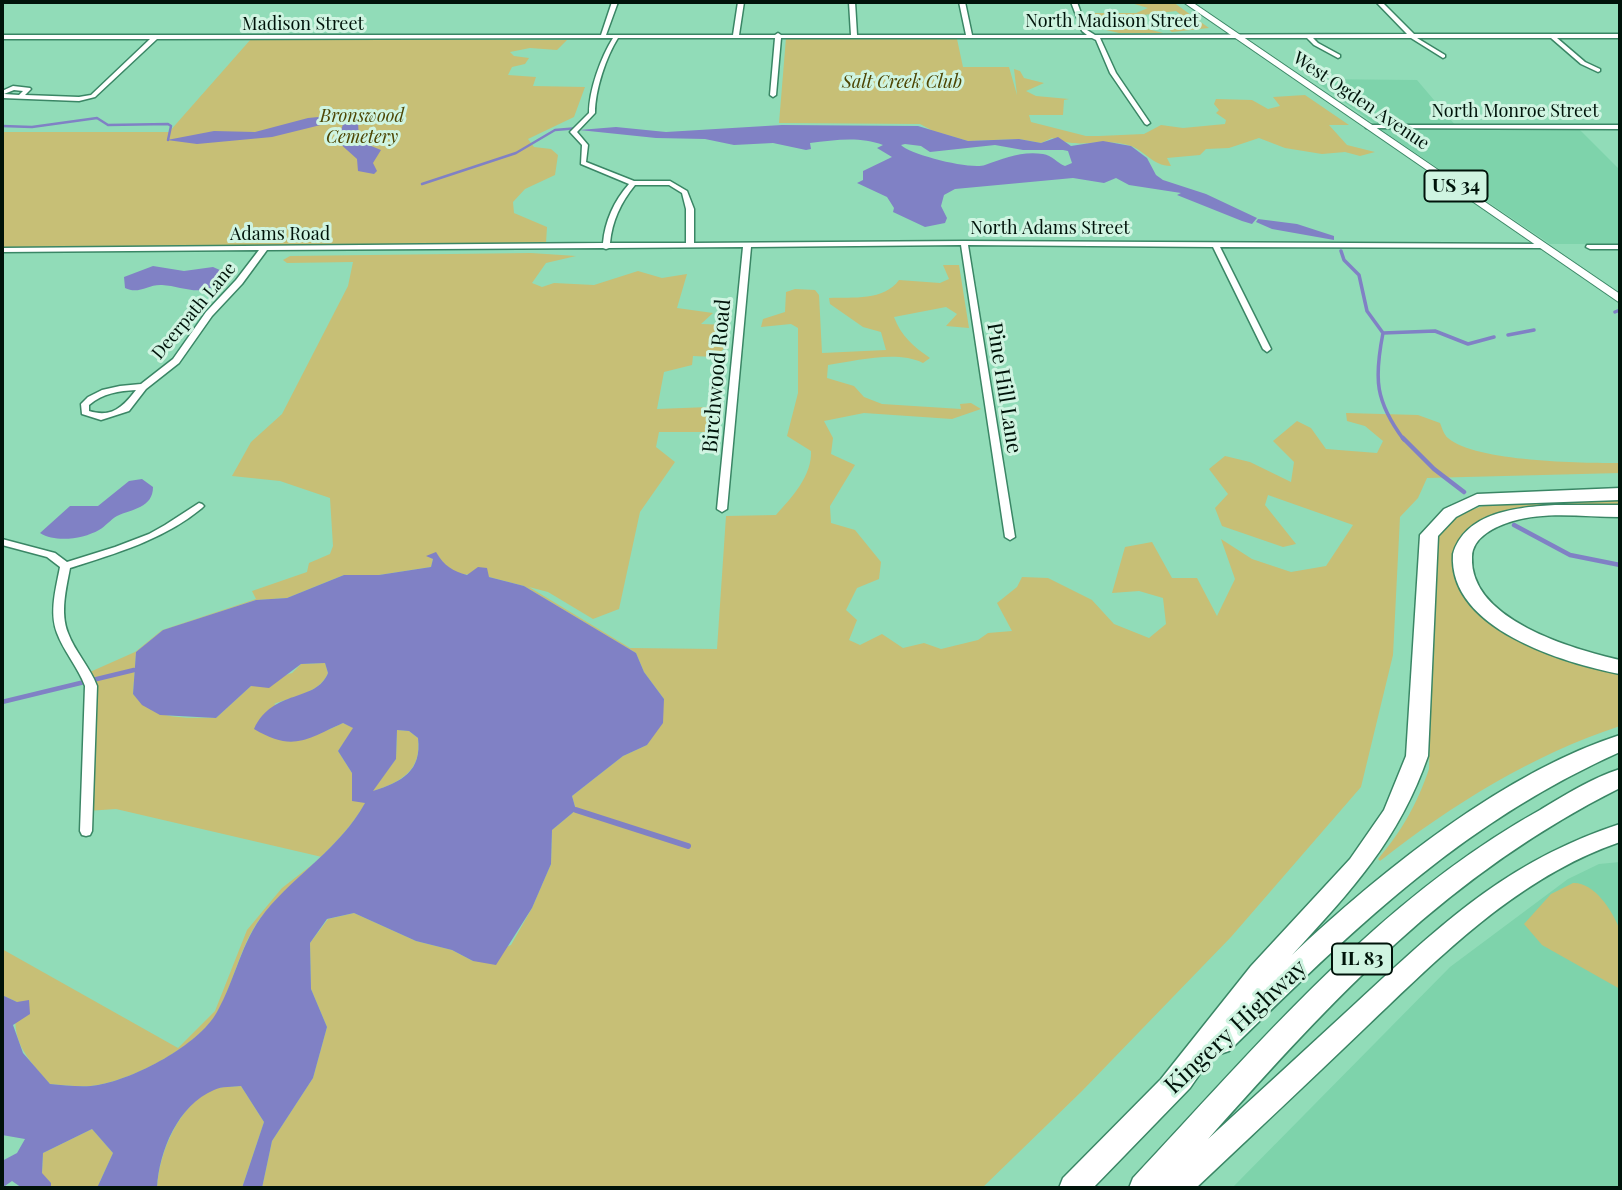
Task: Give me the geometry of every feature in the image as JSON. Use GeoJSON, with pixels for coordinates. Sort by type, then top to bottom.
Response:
{"type":"FeatureCollection","features":[{"type":"Feature","properties":{"kind":"highway"},"geometry":{"type":"LineString","coordinates":[[1171,1088],[1272,960],[1348,878],[1386,831],[1408,789],[1417,756],[1429,535],[1438,522],[1455,508],[1477,500],[1620,494]]}},
{"type":"Feature","properties":{"kind":"highway"},"geometry":{"type":"LineString","coordinates":[[1620,511],[1546,513],[1495,521],[1477,531],[1466,543],[1462,556],[1463,570],[1470,587],[1482,603],[1508,625],[1573,657],[1620,667]]}},
{"type":"Feature","properties":{"kind":"highway","name":"Kingery Highway"},"geometry":{"type":"LineString","coordinates":[[1073,1188],[1171,1088],[1388,885],[1464,830],[1539,782],[1620,743]]}},
{"type":"Feature","properties":{"kind":"highway","name":"Kingery Highway"},"geometry":{"type":"LineString","coordinates":[[1143,1188],[1344,975],[1420,906],[1493,849],[1566,804],[1620,778]]}},
{"type":"Feature","properties":{"kind":"highway"},"geometry":{"type":"LineString","coordinates":[[1175,1188],[1447,936],[1538,869],[1567,852],[1620,833]]}},
{"type":"Feature","properties":{"kind":"main road","name":"West Ogden Avenue"},"geometry":{"type":"LineString","coordinates":[[1187,2],[1620,299]]}},
{"type":"Feature","properties":{"kind":"street"},"geometry":{"type":"LineString","coordinates":[[603,37],[615,2]]}},
{"type":"Feature","properties":{"kind":"street"},"geometry":{"type":"LineString","coordinates":[[736,35],[741,2]]}},
{"type":"Feature","properties":{"kind":"street"},"geometry":{"type":"LineString","coordinates":[[852,2],[854,35]]}},
{"type":"Feature","properties":{"kind":"street"},"geometry":{"type":"LineString","coordinates":[[962,2],[969,35]]}},
{"type":"Feature","properties":{"kind":"street"},"geometry":{"type":"LineString","coordinates":[[1074,2],[1085,31],[1098,39],[1113,73],[1147,123]]}},
{"type":"Feature","properties":{"kind":"street"},"geometry":{"type":"LineString","coordinates":[[1379,2],[1412,36],[1443,56]]}},
{"type":"Feature","properties":{"kind":"street"},"geometry":{"type":"LineString","coordinates":[[773,95],[778,35]]}},
{"type":"Feature","properties":{"kind":"street"},"geometry":{"type":"LineString","coordinates":[[617,36],[608,50],[592,101],[592,113],[575,128],[586,145],[583,163],[633,183],[670,183],[685,192],[690,209],[690,246]]}},
{"type":"Feature","properties":{"kind":"street"},"geometry":{"type":"LineString","coordinates":[[1308,36],[1316,44],[1338,56]]}},
{"type":"Feature","properties":{"kind":"street"},"geometry":{"type":"LineString","coordinates":[[1552,36],[1583,63],[1598,70]]}},
{"type":"Feature","properties":{"kind":"street","name":"North Madison Street"},"geometry":{"type":"LineString","coordinates":[[603,37],[1620,36]]}},
{"type":"Feature","properties":{"kind":"street","name":"Madison Street"},"geometry":{"type":"LineString","coordinates":[[2,37],[603,37]]}},
{"type":"Feature","properties":{"kind":"street"},"geometry":{"type":"LineString","coordinates":[[2,95],[79,99],[93,96],[155,37]]}},
{"type":"Feature","properties":{"kind":"street","name":"North Monroe Street"},"geometry":{"type":"LineString","coordinates":[[1368,127],[1620,127]]}},
{"type":"Feature","properties":{"kind":"street"},"geometry":{"type":"LineString","coordinates":[[606,247],[612,215],[621,197],[633,183]]}},
{"type":"Feature","properties":{"kind":"street","name":"North Adams Street"},"geometry":{"type":"LineString","coordinates":[[558,248],[964,243],[1543,246]]}},
{"type":"Feature","properties":{"kind":"street","name":"Pine Hill Lane"},"geometry":{"type":"LineString","coordinates":[[964,243],[1010,537]]}},
{"type":"Feature","properties":{"kind":"street"},"geometry":{"type":"LineString","coordinates":[[1215,244],[1267,349]]}},
{"type":"Feature","properties":{"kind":"street","name":"Birchwood Road"},"geometry":{"type":"LineString","coordinates":[[722,509],[747,246]]}},
{"type":"Feature","properties":{"kind":"street"},"geometry":{"type":"LineString","coordinates":[[1590,247],[1620,247]]}},
{"type":"Feature","properties":{"kind":"street","name":"Adams Road"},"geometry":{"type":"LineString","coordinates":[[2,250],[558,248]]}},
{"type":"Feature","properties":{"kind":"street","name":"Deerpath Lane"},"geometry":{"type":"LineString","coordinates":[[143,387],[112,389],[99,394],[85,404],[85,412],[101,417],[126,409],[143,387],[176,361],[209,314],[239,282],[263,250]]}},
{"type":"Feature","properties":{"kind":"street"},"geometry":{"type":"LineString","coordinates":[[65,566],[145,541],[181,522],[199,506]]}},
{"type":"Feature","properties":{"kind":"street"},"geometry":{"type":"LineString","coordinates":[[2,542],[51,555],[65,566]]}},
{"type":"Feature","properties":{"kind":"street"},"geometry":{"type":"LineString","coordinates":[[65,566],[60,613],[62,631],[83,663],[90,682],[86,831]]}},
{"type":"Feature","properties":{"kind":"shaded area"},"geometry":{"type":"Polygon","coordinates":[[[1312,79],[1417,80],[1456,126],[1376,125],[1312,79]]]}},
{"type":"Feature","properties":{"kind":"shaded area"},"geometry":{"type":"Polygon","coordinates":[[[1380,129],[1579,129],[1620,170],[1620,244],[1550,244],[1380,129]]]}},
{"type":"Feature","properties":{"kind":"shaded area"},"geometry":{"type":"Polygon","coordinates":[[[1620,862],[1620,1188],[1232,1188],[1450,967],[1568,879],[1599,864],[1620,862]]]}},
{"type":"Feature","properties":{"kind":"green space"},"geometry":{"type":"Polygon","coordinates":[[[1173,2],[1209,28],[1172,32],[1155,19],[1181,15],[1176,11],[1135,16],[1140,27],[1163,33],[1119,33],[1093,27],[1127,27],[1129,21],[1123,17],[1090,16],[1088,13],[1136,13],[1148,8],[1131,3],[1173,2]]]}},
{"type":"Feature","properties":{"kind":"green space","name":"Salt Creek Club"},"geometry":{"type":"Polygon","coordinates":[[[786,38],[957,39],[963,67],[1009,67],[1017,95],[1014,69],[1020,71],[1024,78],[1044,83],[1026,91],[1036,96],[1069,99],[1064,100],[1063,115],[1029,115],[1031,122],[1086,136],[1144,134],[1161,125],[1183,128],[1225,124],[1226,120],[1216,113],[1219,110],[1214,104],[1216,99],[1252,100],[1268,109],[1280,106],[1273,97],[1305,95],[1349,125],[1329,125],[1347,145],[1375,152],[1360,156],[1345,152],[1322,154],[1285,148],[1259,138],[1229,148],[1206,149],[1200,155],[1167,158],[1171,166],[1159,163],[1134,147],[1108,142],[1072,143],[1052,138],[1041,143],[1019,139],[968,141],[933,131],[920,124],[779,123],[786,38]]]}},
{"type":"Feature","properties":{"kind":"green space","name":"Bronswood Cemetery"},"geometry":{"type":"Polygon","coordinates":[[[251,39],[567,40],[557,50],[530,48],[510,52],[514,56],[529,58],[525,64],[512,67],[508,75],[536,77],[533,86],[585,87],[574,117],[528,139],[534,147],[551,149],[558,155],[555,175],[525,189],[513,202],[514,213],[547,227],[546,243],[2,249],[2,132],[169,132],[251,39]]]}},
{"type":"Feature","properties":{"kind":"green space"},"geometry":{"type":"Polygon","coordinates":[[[531,253],[576,256],[546,263],[532,283],[542,287],[554,283],[594,285],[638,271],[662,278],[687,274],[677,308],[713,313],[701,324],[730,325],[725,348],[714,357],[693,356],[692,365],[664,372],[657,409],[709,407],[721,411],[719,432],[659,432],[656,447],[675,462],[640,512],[619,609],[593,619],[548,592],[529,587],[630,648],[717,649],[726,516],[776,515],[805,477],[811,451],[787,436],[798,393],[798,328],[791,324],[761,327],[763,319],[785,312],[786,292],[795,289],[815,290],[819,295],[822,353],[886,350],[881,332],[863,327],[830,304],[829,298],[877,295],[893,287],[899,280],[940,283],[949,279],[943,265],[959,265],[969,328],[946,326],[957,314],[946,307],[894,317],[900,330],[930,358],[923,363],[889,357],[828,365],[827,378],[854,386],[864,397],[882,404],[961,409],[960,404],[971,403],[981,409],[952,419],[864,413],[824,421],[833,438],[831,454],[855,465],[830,506],[831,523],[855,530],[881,562],[879,579],[857,588],[846,610],[857,620],[849,640],[860,645],[882,634],[903,648],[924,643],[941,649],[978,640],[988,633],[1012,631],[997,603],[1017,587],[1022,577],[1048,578],[1092,600],[1114,624],[1149,638],[1166,624],[1163,598],[1139,591],[1112,593],[1125,547],[1152,542],[1172,578],[1197,578],[1217,616],[1235,579],[1221,539],[1252,559],[1291,572],[1326,566],[1353,525],[1268,495],[1265,505],[1296,544],[1283,547],[1222,526],[1215,508],[1228,494],[1209,469],[1225,456],[1250,462],[1291,482],[1294,462],[1273,441],[1297,421],[1311,428],[1326,449],[1377,453],[1383,441],[1365,426],[1347,421],[1346,413],[1418,415],[1440,423],[1448,438],[1481,452],[1530,460],[1620,463],[1620,473],[1427,478],[1418,498],[1400,517],[1393,655],[1361,787],[1231,937],[1082,1091],[982,1188],[262,1188],[272,1141],[313,1078],[327,1027],[311,989],[310,943],[328,919],[354,913],[416,941],[452,950],[473,961],[511,945],[532,908],[551,864],[552,830],[576,810],[572,796],[623,756],[647,745],[664,699],[644,672],[636,653],[524,586],[474,573],[462,574],[447,566],[436,553],[428,556],[433,559],[431,567],[379,575],[344,575],[287,598],[256,600],[163,630],[136,652],[133,694],[161,714],[182,717],[216,718],[251,686],[292,673],[301,664],[325,663],[328,673],[319,685],[306,693],[274,704],[328,730],[343,723],[354,728],[338,751],[352,773],[352,800],[366,802],[343,834],[321,857],[116,809],[87,811],[90,672],[135,652],[162,630],[256,599],[252,591],[307,572],[309,563],[330,554],[333,546],[330,498],[280,481],[232,476],[251,442],[282,414],[348,286],[353,262],[287,263],[283,260],[290,256],[531,253]]]}},
{"type":"Feature","properties":{"kind":"green space"},"geometry":{"type":"Polygon","coordinates":[[[1548,498],[1620,499],[1620,506],[1510,509],[1480,522],[1462,537],[1454,554],[1454,571],[1463,589],[1477,606],[1529,646],[1581,666],[1620,674],[1620,726],[1556,751],[1494,783],[1436,820],[1380,861],[1378,859],[1408,817],[1429,769],[1435,564],[1439,537],[1452,521],[1471,510],[1494,503],[1548,498]]]}},
{"type":"Feature","properties":{"kind":"green space"},"geometry":{"type":"Polygon","coordinates":[[[397,730],[409,731],[418,738],[413,767],[400,779],[371,792],[396,759],[397,730]]]}},
{"type":"Feature","properties":{"kind":"green space"},"geometry":{"type":"Polygon","coordinates":[[[315,862],[275,901],[254,927],[218,1011],[209,1024],[182,1048],[129,1076],[98,1085],[50,1084],[33,1065],[18,1038],[15,1016],[17,1002],[2,995],[2,949],[178,1048],[215,1011],[247,930],[282,888],[315,862]]]}},
{"type":"Feature","properties":{"kind":"green space"},"geometry":{"type":"Polygon","coordinates":[[[1573,883],[1581,884],[1595,892],[1616,921],[1620,942],[1620,989],[1542,945],[1524,924],[1551,894],[1573,883]]]}},
{"type":"Feature","properties":{"kind":"green space"},"geometry":{"type":"Polygon","coordinates":[[[241,1086],[264,1122],[242,1188],[157,1188],[162,1159],[181,1117],[202,1096],[214,1089],[241,1086]]]}},
{"type":"Feature","properties":{"kind":"green space"},"geometry":{"type":"Polygon","coordinates":[[[92,1129],[113,1153],[97,1188],[51,1188],[51,1183],[42,1174],[43,1153],[92,1129]]]}},
{"type":"Feature","properties":{"kind":"water"},"geometry":{"type":"Polygon","coordinates":[[[339,115],[358,121],[359,141],[381,150],[373,163],[377,171],[374,174],[358,171],[357,159],[337,141],[345,119],[272,137],[197,144],[167,140],[214,131],[255,132],[308,118],[339,115]]]}},
{"type":"Feature","properties":{"kind":"water"},"geometry":{"type":"Polygon","coordinates":[[[782,125],[918,126],[968,141],[1019,139],[1041,143],[1058,137],[1071,146],[1103,141],[1131,146],[1147,158],[1156,175],[1163,180],[1206,194],[1257,218],[1252,224],[1177,195],[1181,193],[1129,185],[1116,178],[1104,183],[1073,178],[955,189],[944,195],[941,206],[947,218],[945,223],[925,227],[893,212],[894,208],[887,197],[857,183],[863,180],[863,171],[892,157],[877,148],[883,145],[874,142],[856,140],[810,143],[811,149],[806,150],[773,143],[734,145],[705,139],[656,138],[579,130],[616,127],[666,132],[782,125]],[[901,145],[928,157],[955,164],[985,165],[1027,153],[1046,155],[1065,166],[1072,163],[1068,151],[1063,150],[1023,150],[995,145],[930,152],[921,146],[901,145]]]}},
{"type":"Feature","properties":{"kind":"water"},"geometry":{"type":"Polygon","coordinates":[[[1258,219],[1297,224],[1334,236],[1334,240],[1272,229],[1256,222],[1258,219]]]}},
{"type":"Feature","properties":{"kind":"water"},"geometry":{"type":"Polygon","coordinates":[[[153,266],[184,271],[213,267],[222,271],[224,276],[217,284],[202,290],[162,285],[139,290],[125,288],[124,277],[153,266]]]}},
{"type":"Feature","properties":{"kind":"water"},"geometry":{"type":"Polygon","coordinates":[[[142,479],[153,487],[146,504],[117,516],[99,530],[69,539],[40,533],[70,506],[98,506],[129,481],[142,479]]]}},
{"type":"Feature","properties":{"kind":"water"},"geometry":{"type":"Polygon","coordinates":[[[436,552],[449,567],[467,575],[478,567],[487,568],[489,577],[524,586],[636,653],[644,672],[664,699],[663,723],[647,745],[623,756],[572,796],[576,810],[552,830],[551,864],[532,908],[496,965],[473,961],[452,950],[416,941],[354,913],[327,919],[310,943],[311,989],[327,1027],[313,1078],[272,1141],[262,1188],[242,1188],[264,1122],[241,1086],[214,1090],[190,1106],[166,1145],[157,1188],[97,1188],[113,1153],[92,1129],[43,1153],[42,1173],[51,1183],[51,1188],[22,1188],[12,1181],[2,1188],[2,1161],[17,1153],[25,1139],[2,1135],[2,995],[17,1002],[29,1000],[30,1014],[13,1025],[23,1053],[50,1084],[98,1085],[147,1068],[181,1048],[208,1024],[224,999],[244,948],[265,912],[343,834],[365,803],[352,801],[352,773],[338,751],[353,728],[343,723],[308,738],[289,742],[254,729],[272,707],[314,689],[322,682],[328,673],[325,663],[301,664],[269,688],[251,686],[216,718],[160,715],[142,705],[133,694],[136,652],[163,630],[256,600],[287,598],[344,575],[379,575],[431,567],[433,559],[426,556],[436,552]],[[397,730],[396,759],[373,791],[393,784],[413,767],[417,759],[418,738],[409,731],[397,730]]]}},
{"type":"Feature","properties":{"kind":"waterway"},"geometry":{"type":"LineString","coordinates":[[2,126],[32,127],[97,118],[108,125],[168,124],[171,126],[168,140]]}},
{"type":"Feature","properties":{"kind":"waterway"},"geometry":{"type":"LineString","coordinates":[[422,184],[516,153],[555,130],[579,128]]}},
{"type":"Feature","properties":{"kind":"waterway"},"geometry":{"type":"LineString","coordinates":[[1341,251],[1344,260],[1359,275],[1367,311],[1383,333]]}},
{"type":"Feature","properties":{"kind":"waterway"},"geometry":{"type":"LineString","coordinates":[[1615,312],[1620,310]]}},
{"type":"Feature","properties":{"kind":"waterway"},"geometry":{"type":"LineString","coordinates":[[1508,335],[1534,330]]}},
{"type":"Feature","properties":{"kind":"waterway"},"geometry":{"type":"LineString","coordinates":[[1383,333],[1435,331],[1468,344],[1494,337]]}},
{"type":"Feature","properties":{"kind":"waterway"},"geometry":{"type":"LineString","coordinates":[[1383,333],[1378,364],[1379,389],[1387,413],[1404,440]]}},
{"type":"Feature","properties":{"kind":"waterway"},"geometry":{"type":"LineString","coordinates":[[1403,438],[1434,469],[1464,492]]}},
{"type":"Feature","properties":{"kind":"waterway"},"geometry":{"type":"LineString","coordinates":[[1514,525],[1570,555],[1620,565]]}},
{"type":"Feature","properties":{"kind":"waterway"},"geometry":{"type":"LineString","coordinates":[[2,702],[134,670]]}},
{"type":"Feature","properties":{"kind":"waterway"},"geometry":{"type":"LineString","coordinates":[[576,810],[688,846]]}}]}
